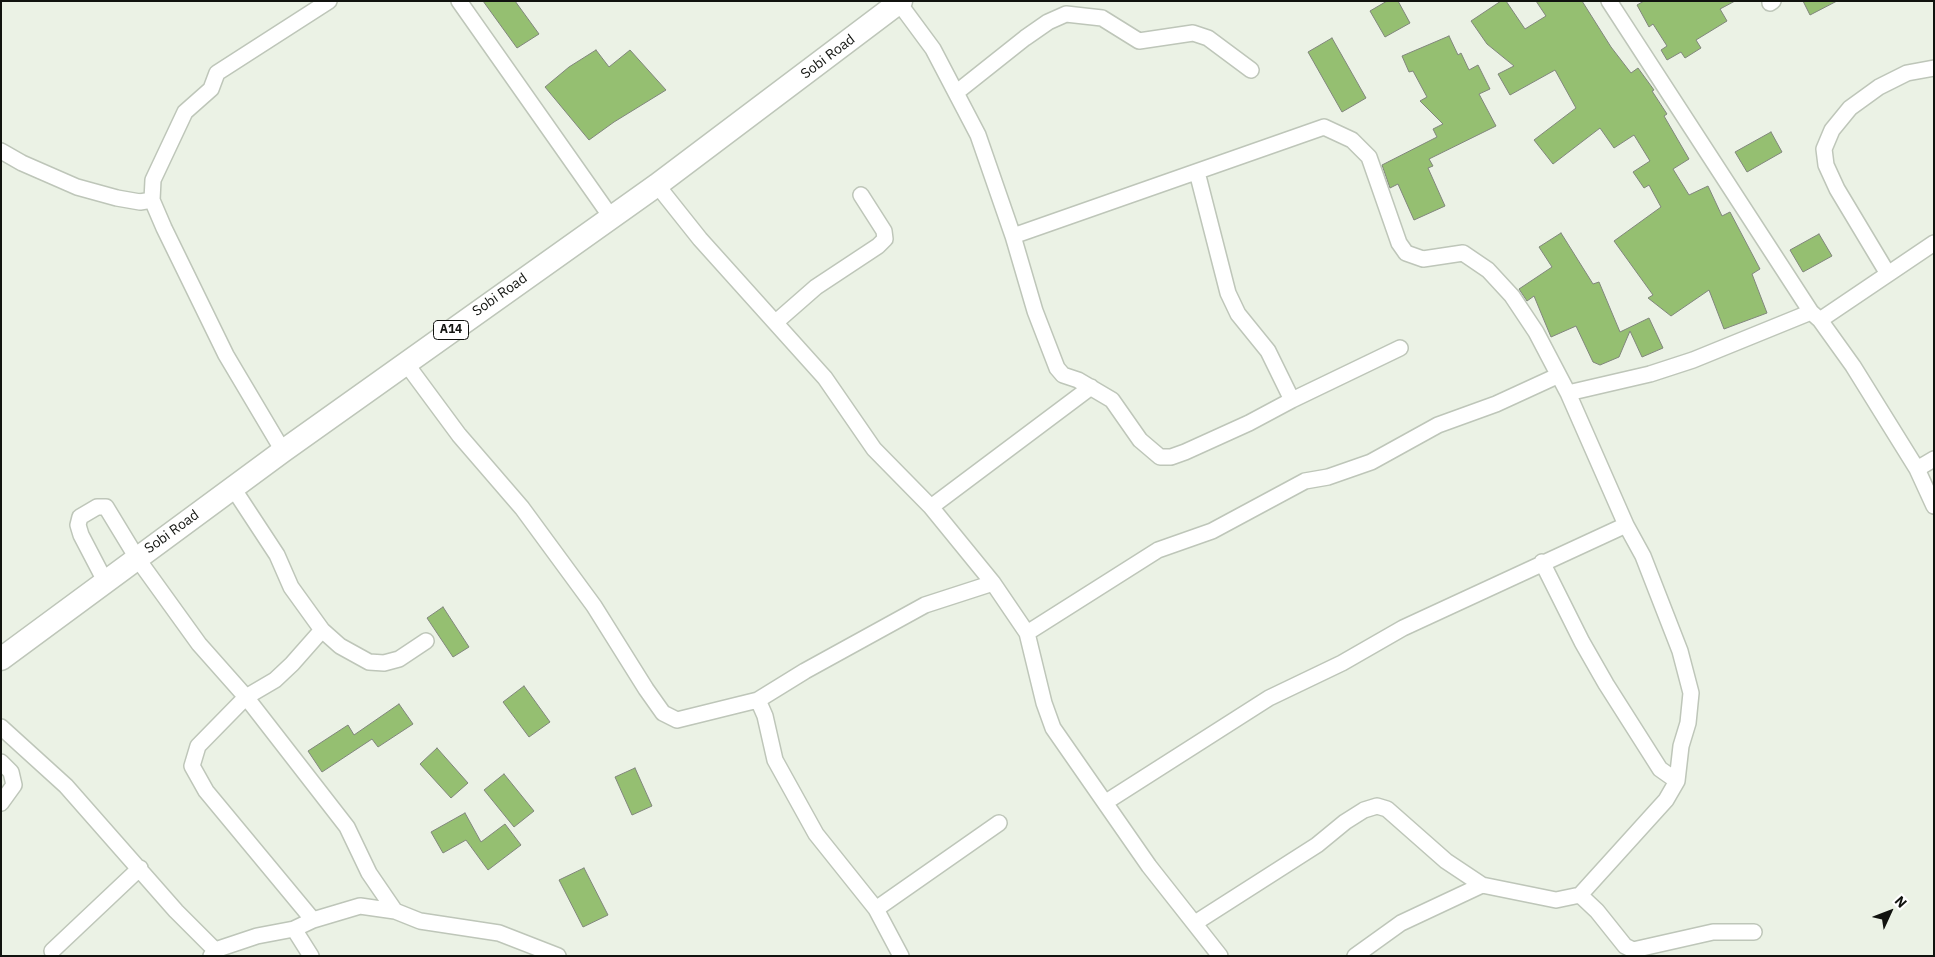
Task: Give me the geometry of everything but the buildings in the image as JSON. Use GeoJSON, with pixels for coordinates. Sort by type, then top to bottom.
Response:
{"type":"FeatureCollection","features":[{"type":"Feature","properties":{"kind":"highway","name":"Sobi Road"},"geometry":{"type":"LineString","coordinates":[[1,659],[283,450],[656,185],[894,4]]}},
{"type":"Feature","properties":{"kind":"street"},"geometry":{"type":"LineString","coordinates":[[283,450],[226,355],[152,200],[153,180],[170,140],[185,112],[211,89],[217,74],[330,1]]}},
{"type":"Feature","properties":{"kind":"street"},"geometry":{"type":"LineString","coordinates":[[459,1],[611,217]]}},
{"type":"Feature","properties":{"kind":"street"},"geometry":{"type":"LineString","coordinates":[[1609,1],[1816,316],[1853,366],[1917,469],[1934,506]]}},
{"type":"Feature","properties":{"kind":"street"},"geometry":{"type":"LineString","coordinates":[[894,4],[933,49],[978,135],[1013,236],[1035,311],[1057,368],[1063,375],[1091,387],[1112,400],[1140,440],[1160,457],[1171,457],[1185,452],[1250,423],[1292,400],[1400,348]]}},
{"type":"Feature","properties":{"kind":"street"},"geometry":{"type":"LineString","coordinates":[[957,92],[1025,38],[1066,14],[1102,18],[1139,40],[1193,33],[1208,38],[1251,70]]}},
{"type":"Feature","properties":{"kind":"street"},"geometry":{"type":"LineString","coordinates":[[1888,274],[1837,189],[1826,165],[1824,149],[1832,130],[1850,108],[1880,87],[1907,74],[1934,68]]}},
{"type":"Feature","properties":{"kind":"street"},"geometry":{"type":"LineString","coordinates":[[1013,236],[1324,127],[1352,140],[1369,157],[1399,243],[1406,253],[1423,259],[1463,253],[1488,270],[1512,296],[1536,332],[1557,376],[1568,393],[1626,525],[1643,556],[1680,651],[1691,693],[1688,723],[1681,746],[1677,781],[1666,800],[1580,895],[1556,900],[1482,885],[1446,861],[1388,810],[1377,806],[1364,810],[1345,822],[1317,845],[1195,924]]}},
{"type":"Feature","properties":{"kind":"street"},"geometry":{"type":"LineString","coordinates":[[1,151],[22,163],[77,187],[140,202],[152,200]]}},
{"type":"Feature","properties":{"kind":"street"},"geometry":{"type":"LineString","coordinates":[[1197,172],[1228,293],[1238,314],[1268,351],[1292,400]]}},
{"type":"Feature","properties":{"kind":"street"},"geometry":{"type":"LineString","coordinates":[[656,185],[700,239],[825,378],[874,450],[931,507],[993,583],[1027,633],[1044,703],[1053,728],[1149,866],[1220,956]]}},
{"type":"Feature","properties":{"kind":"street"},"geometry":{"type":"LineString","coordinates":[[776,322],[816,287],[878,246],[885,239],[884,231],[860,195]]}},
{"type":"Feature","properties":{"kind":"street"},"geometry":{"type":"LineString","coordinates":[[1568,393],[1650,374],[1816,316],[1888,274],[1934,243]]}},
{"type":"Feature","properties":{"kind":"street"},"geometry":{"type":"LineString","coordinates":[[406,362],[459,435],[522,508],[594,606],[663,713],[677,720],[758,700],[805,671],[925,605],[993,583]]}},
{"type":"Feature","properties":{"kind":"street"},"geometry":{"type":"LineString","coordinates":[[1027,633],[1158,550],[1212,531],[1305,481],[1328,477],[1371,462],[1438,425],[1496,404],[1557,376]]}},
{"type":"Feature","properties":{"kind":"street"},"geometry":{"type":"LineString","coordinates":[[931,507],[1091,387]]}},
{"type":"Feature","properties":{"kind":"street"},"geometry":{"type":"LineString","coordinates":[[1917,469],[1934,459]]}},
{"type":"Feature","properties":{"kind":"street"},"geometry":{"type":"LineString","coordinates":[[233,488],[277,555],[291,587],[322,630],[340,646],[369,662],[384,663],[399,659],[426,642]]}},
{"type":"Feature","properties":{"kind":"street"},"geometry":{"type":"LineString","coordinates":[[105,581],[81,536],[78,525],[80,517],[97,507],[106,507],[137,558],[199,644],[246,697],[347,827],[369,872],[395,911]]}},
{"type":"Feature","properties":{"kind":"street"},"geometry":{"type":"LineString","coordinates":[[1106,802],[1269,698],[1342,663],[1403,628],[1542,562],[1626,525]]}},
{"type":"Feature","properties":{"kind":"street"},"geometry":{"type":"LineString","coordinates":[[1542,562],[1582,642],[1606,684],[1660,769],[1677,781]]}},
{"type":"Feature","properties":{"kind":"street"},"geometry":{"type":"LineString","coordinates":[[313,920],[206,791],[192,766],[198,746],[246,697],[275,680],[322,630]]}},
{"type":"Feature","properties":{"kind":"street"},"geometry":{"type":"LineString","coordinates":[[758,700],[765,716],[774,760],[816,834],[876,908],[901,956]]}},
{"type":"Feature","properties":{"kind":"street"},"geometry":{"type":"LineString","coordinates":[[1,727],[66,786],[213,953],[257,936],[294,929],[313,920],[360,906],[395,911],[420,922],[499,933],[558,956]]}},
{"type":"Feature","properties":{"kind":"street"},"geometry":{"type":"LineString","coordinates":[[1,762],[10,772],[14,786],[1,803]]}},
{"type":"Feature","properties":{"kind":"street"},"geometry":{"type":"LineString","coordinates":[[876,908],[999,823]]}},
{"type":"Feature","properties":{"kind":"street"},"geometry":{"type":"LineString","coordinates":[[52,951],[140,868]]}},
{"type":"Feature","properties":{"kind":"street"},"geometry":{"type":"LineString","coordinates":[[1355,956],[1401,922],[1482,885]]}},
{"type":"Feature","properties":{"kind":"street"},"geometry":{"type":"LineString","coordinates":[[1580,895],[1597,911],[1626,946],[1633,950],[1713,932],[1754,932]]}},
{"type":"Feature","properties":{"kind":"street"},"geometry":{"type":"LineString","coordinates":[[294,929],[311,956]]}}]}
